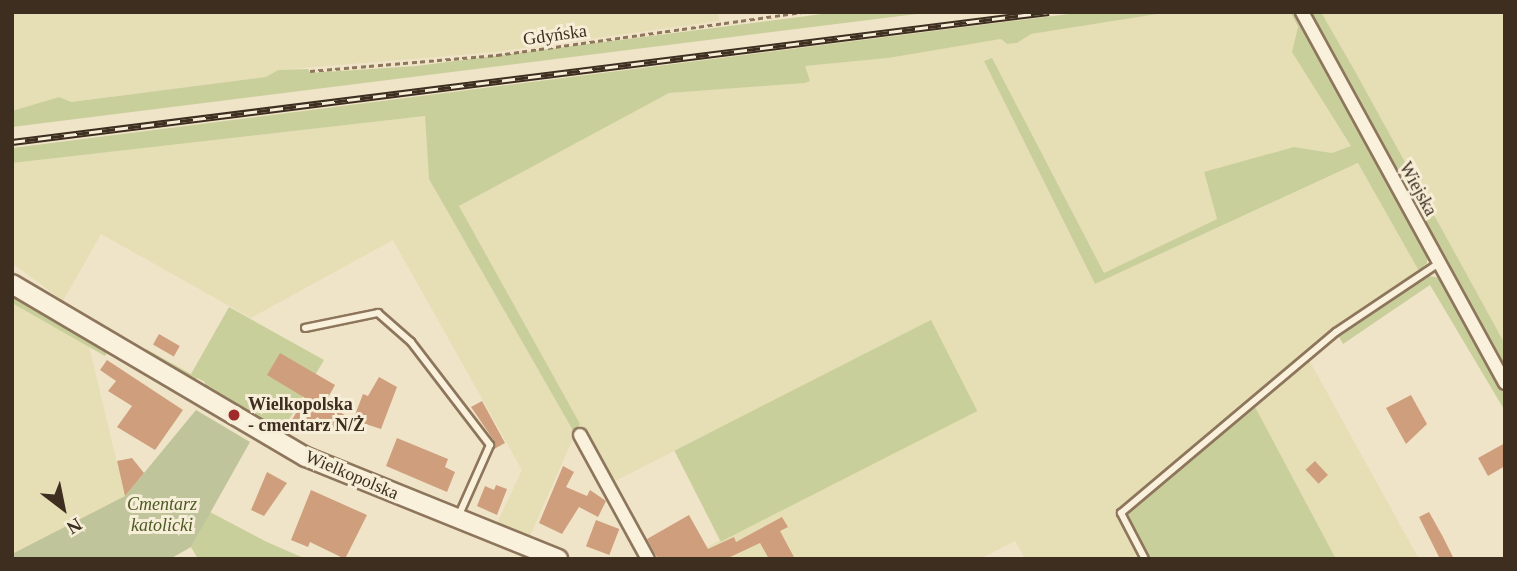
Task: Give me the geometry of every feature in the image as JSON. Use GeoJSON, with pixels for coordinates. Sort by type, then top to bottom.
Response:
{"type":"FeatureCollection","features":[{"type":"Feature","properties":{"kind":"street","name":"Wiejska"},"geometry":{"type":"LineString","coordinates":[[1301,12],[1505,383]]}},
{"type":"Feature","properties":{"kind":"street","name":"Wielkopolska"},"geometry":{"type":"LineString","coordinates":[[12,284],[287,447],[558,559]]}},
{"type":"Feature","properties":{"kind":"street"},"geometry":{"type":"LineString","coordinates":[[580,435],[648,559]]}},
{"type":"Feature","properties":{"kind":"lane"},"geometry":{"type":"LineString","coordinates":[[1144,559],[1121,513],[1336,332],[1439,263]]}},
{"type":"Feature","properties":{"kind":"lane"},"geometry":{"type":"LineString","coordinates":[[304,328],[378,313],[411,342],[489,445],[457,519]]}},
{"type":"Feature","properties":{"kind":"path","name":"Gdyńska"},"geometry":{"type":"LineString","coordinates":[[310,71],[497,55],[802,12]]}},
{"type":"Feature","properties":{"kind":"shaded area"},"geometry":{"type":"Polygon","coordinates":[[[12,12],[718,12],[719,21],[496,52],[278,70],[266,77],[70,102],[59,97],[12,111],[12,12]]]}},
{"type":"Feature","properties":{"kind":"shaded area"},"geometry":{"type":"Polygon","coordinates":[[[1170,12],[1290,12],[1352,146],[1332,153],[1294,147],[1204,173],[1217,219],[1104,273],[1048,170],[1095,284],[1359,163],[1419,271],[1334,330],[1116,511],[1139,559],[1025,559],[1015,541],[980,559],[683,559],[836,482],[931,321],[611,483],[459,206],[669,93],[805,83],[804,66],[888,58],[1001,39],[1007,44],[1017,43],[1031,34],[1170,12]]]}},
{"type":"Feature","properties":{"kind":"shaded area"},"geometry":{"type":"Polygon","coordinates":[[[1321,12],[1505,12],[1505,344],[1356,73],[1321,12]]]}},
{"type":"Feature","properties":{"kind":"shaded area"},"geometry":{"type":"Polygon","coordinates":[[[425,116],[429,179],[575,434],[530,536],[497,523],[522,470],[393,240],[251,318],[101,234],[63,301],[12,263],[12,163],[425,116]]]}},
{"type":"Feature","properties":{"kind":"shaded area"},"geometry":{"type":"Polygon","coordinates":[[[12,302],[89,346],[125,496],[12,554],[12,302]]]}},
{"type":"Feature","properties":{"kind":"shaded area"},"geometry":{"type":"Polygon","coordinates":[[[1309,360],[1419,559],[1336,559],[1254,405],[1309,360]]]}},
{"type":"Feature","properties":{"kind":"green space"},"geometry":{"type":"Polygon","coordinates":[[[838,12],[933,12],[12,127],[12,111],[59,97],[71,102],[266,77],[278,70],[308,69],[310,73],[416,66],[838,12]]]}},
{"type":"Feature","properties":{"kind":"green space"},"geometry":{"type":"Polygon","coordinates":[[[1084,12],[1170,12],[1031,34],[1017,43],[1007,44],[1001,39],[888,58],[805,66],[810,81],[805,83],[669,93],[459,206],[580,424],[575,434],[429,179],[425,116],[12,163],[12,148],[1084,12]]]}},
{"type":"Feature","properties":{"kind":"green space"},"geometry":{"type":"Polygon","coordinates":[[[1290,12],[1296,12],[1427,250],[1427,263],[1419,271],[1358,163],[1095,284],[984,61],[992,58],[1104,273],[1217,219],[1204,172],[1294,147],[1332,153],[1351,146],[1292,52],[1298,27],[1290,12]]]}},
{"type":"Feature","properties":{"kind":"green space"},"geometry":{"type":"Polygon","coordinates":[[[1308,12],[1321,12],[1356,73],[1505,344],[1505,369],[1308,12]]]}},
{"type":"Feature","properties":{"kind":"green space"},"geometry":{"type":"Polygon","coordinates":[[[1429,276],[1441,278],[1505,393],[1505,411],[1430,285],[1343,344],[1338,335],[1429,276]]]}},
{"type":"Feature","properties":{"kind":"green space"},"geometry":{"type":"Polygon","coordinates":[[[12,294],[108,350],[105,356],[12,303],[12,294]]]}},
{"type":"Feature","properties":{"kind":"green space"},"geometry":{"type":"Polygon","coordinates":[[[229,307],[324,360],[284,428],[277,424],[273,428],[205,387],[205,382],[197,378],[193,381],[145,353],[146,349],[191,374],[229,307]]]}},
{"type":"Feature","properties":{"kind":"green space"},"geometry":{"type":"Polygon","coordinates":[[[931,320],[977,411],[721,542],[674,451],[931,320]]]}},
{"type":"Feature","properties":{"kind":"green space"},"geometry":{"type":"Polygon","coordinates":[[[1254,405],[1336,559],[1149,559],[1125,513],[1254,405]]]}},
{"type":"Feature","properties":{"kind":"green space","name":"Cmentarz katolicki"},"geometry":{"type":"Polygon","coordinates":[[[196,410],[250,442],[191,547],[170,559],[12,559],[12,554],[125,496],[196,410]]]}},
{"type":"Feature","properties":{"kind":"green space"},"geometry":{"type":"Polygon","coordinates":[[[210,512],[306,559],[198,559],[191,547],[210,512]]]}},
{"type":"Feature","properties":{"kind":"building"},"geometry":{"type":"Polygon","coordinates":[[[159,334],[180,346],[174,356],[153,344],[159,334]]]}},
{"type":"Feature","properties":{"kind":"building"},"geometry":{"type":"Polygon","coordinates":[[[280,353],[335,385],[325,403],[348,417],[339,431],[317,417],[307,433],[290,423],[305,398],[267,375],[280,353]]]}},
{"type":"Feature","properties":{"kind":"building"},"geometry":{"type":"Polygon","coordinates":[[[107,360],[183,410],[155,450],[117,427],[132,406],[108,391],[116,381],[100,370],[107,360]]]}},
{"type":"Feature","properties":{"kind":"building"},"geometry":{"type":"Polygon","coordinates":[[[379,377],[397,387],[381,429],[353,420],[363,394],[368,396],[379,377]]]}},
{"type":"Feature","properties":{"kind":"building"},"geometry":{"type":"Polygon","coordinates":[[[1411,395],[1427,424],[1406,444],[1386,408],[1411,395]]]}},
{"type":"Feature","properties":{"kind":"building"},"geometry":{"type":"Polygon","coordinates":[[[482,401],[505,443],[494,449],[495,442],[471,407],[482,401]]]}},
{"type":"Feature","properties":{"kind":"building"},"geometry":{"type":"Polygon","coordinates":[[[397,438],[448,459],[445,467],[455,472],[447,492],[386,466],[397,438]]]}},
{"type":"Feature","properties":{"kind":"building"},"geometry":{"type":"Polygon","coordinates":[[[1505,443],[1505,466],[1488,476],[1478,458],[1505,443]]]}},
{"type":"Feature","properties":{"kind":"building"},"geometry":{"type":"Polygon","coordinates":[[[132,458],[144,473],[125,496],[117,461],[132,458]]]}},
{"type":"Feature","properties":{"kind":"building"},"geometry":{"type":"Polygon","coordinates":[[[1315,461],[1328,475],[1318,484],[1305,470],[1315,461]]]}},
{"type":"Feature","properties":{"kind":"building"},"geometry":{"type":"Polygon","coordinates":[[[563,466],[574,472],[566,487],[587,496],[590,490],[606,501],[598,517],[579,507],[562,534],[539,523],[563,466]]]}},
{"type":"Feature","properties":{"kind":"building"},"geometry":{"type":"Polygon","coordinates":[[[267,472],[287,483],[264,516],[251,510],[267,472]]]}},
{"type":"Feature","properties":{"kind":"building"},"geometry":{"type":"Polygon","coordinates":[[[496,485],[507,489],[497,515],[477,506],[485,486],[494,490],[496,485]]]}},
{"type":"Feature","properties":{"kind":"building"},"geometry":{"type":"Polygon","coordinates":[[[311,490],[367,515],[345,559],[310,542],[308,547],[291,540],[311,490]]]}},
{"type":"Feature","properties":{"kind":"building"},"geometry":{"type":"Polygon","coordinates":[[[1429,512],[1454,559],[1440,559],[1419,517],[1429,512]]]}},
{"type":"Feature","properties":{"kind":"building"},"geometry":{"type":"Polygon","coordinates":[[[689,515],[708,549],[734,537],[736,542],[782,517],[788,527],[780,531],[795,559],[769,559],[760,543],[726,559],[658,559],[647,539],[689,515]]]}},
{"type":"Feature","properties":{"kind":"building"},"geometry":{"type":"Polygon","coordinates":[[[596,520],[619,529],[609,555],[586,546],[596,520]]]}},
{"type":"Feature","properties":{"kind":"railway"},"geometry":{"type":"LineString","coordinates":[[12,142],[1049,12]]}},
{"type":"Feature","properties":{"kind":"place","name":"Wielkopolska - cmentarz N/Ż"},"geometry":{"type":"Point","coordinates":[234,415]}}]}
